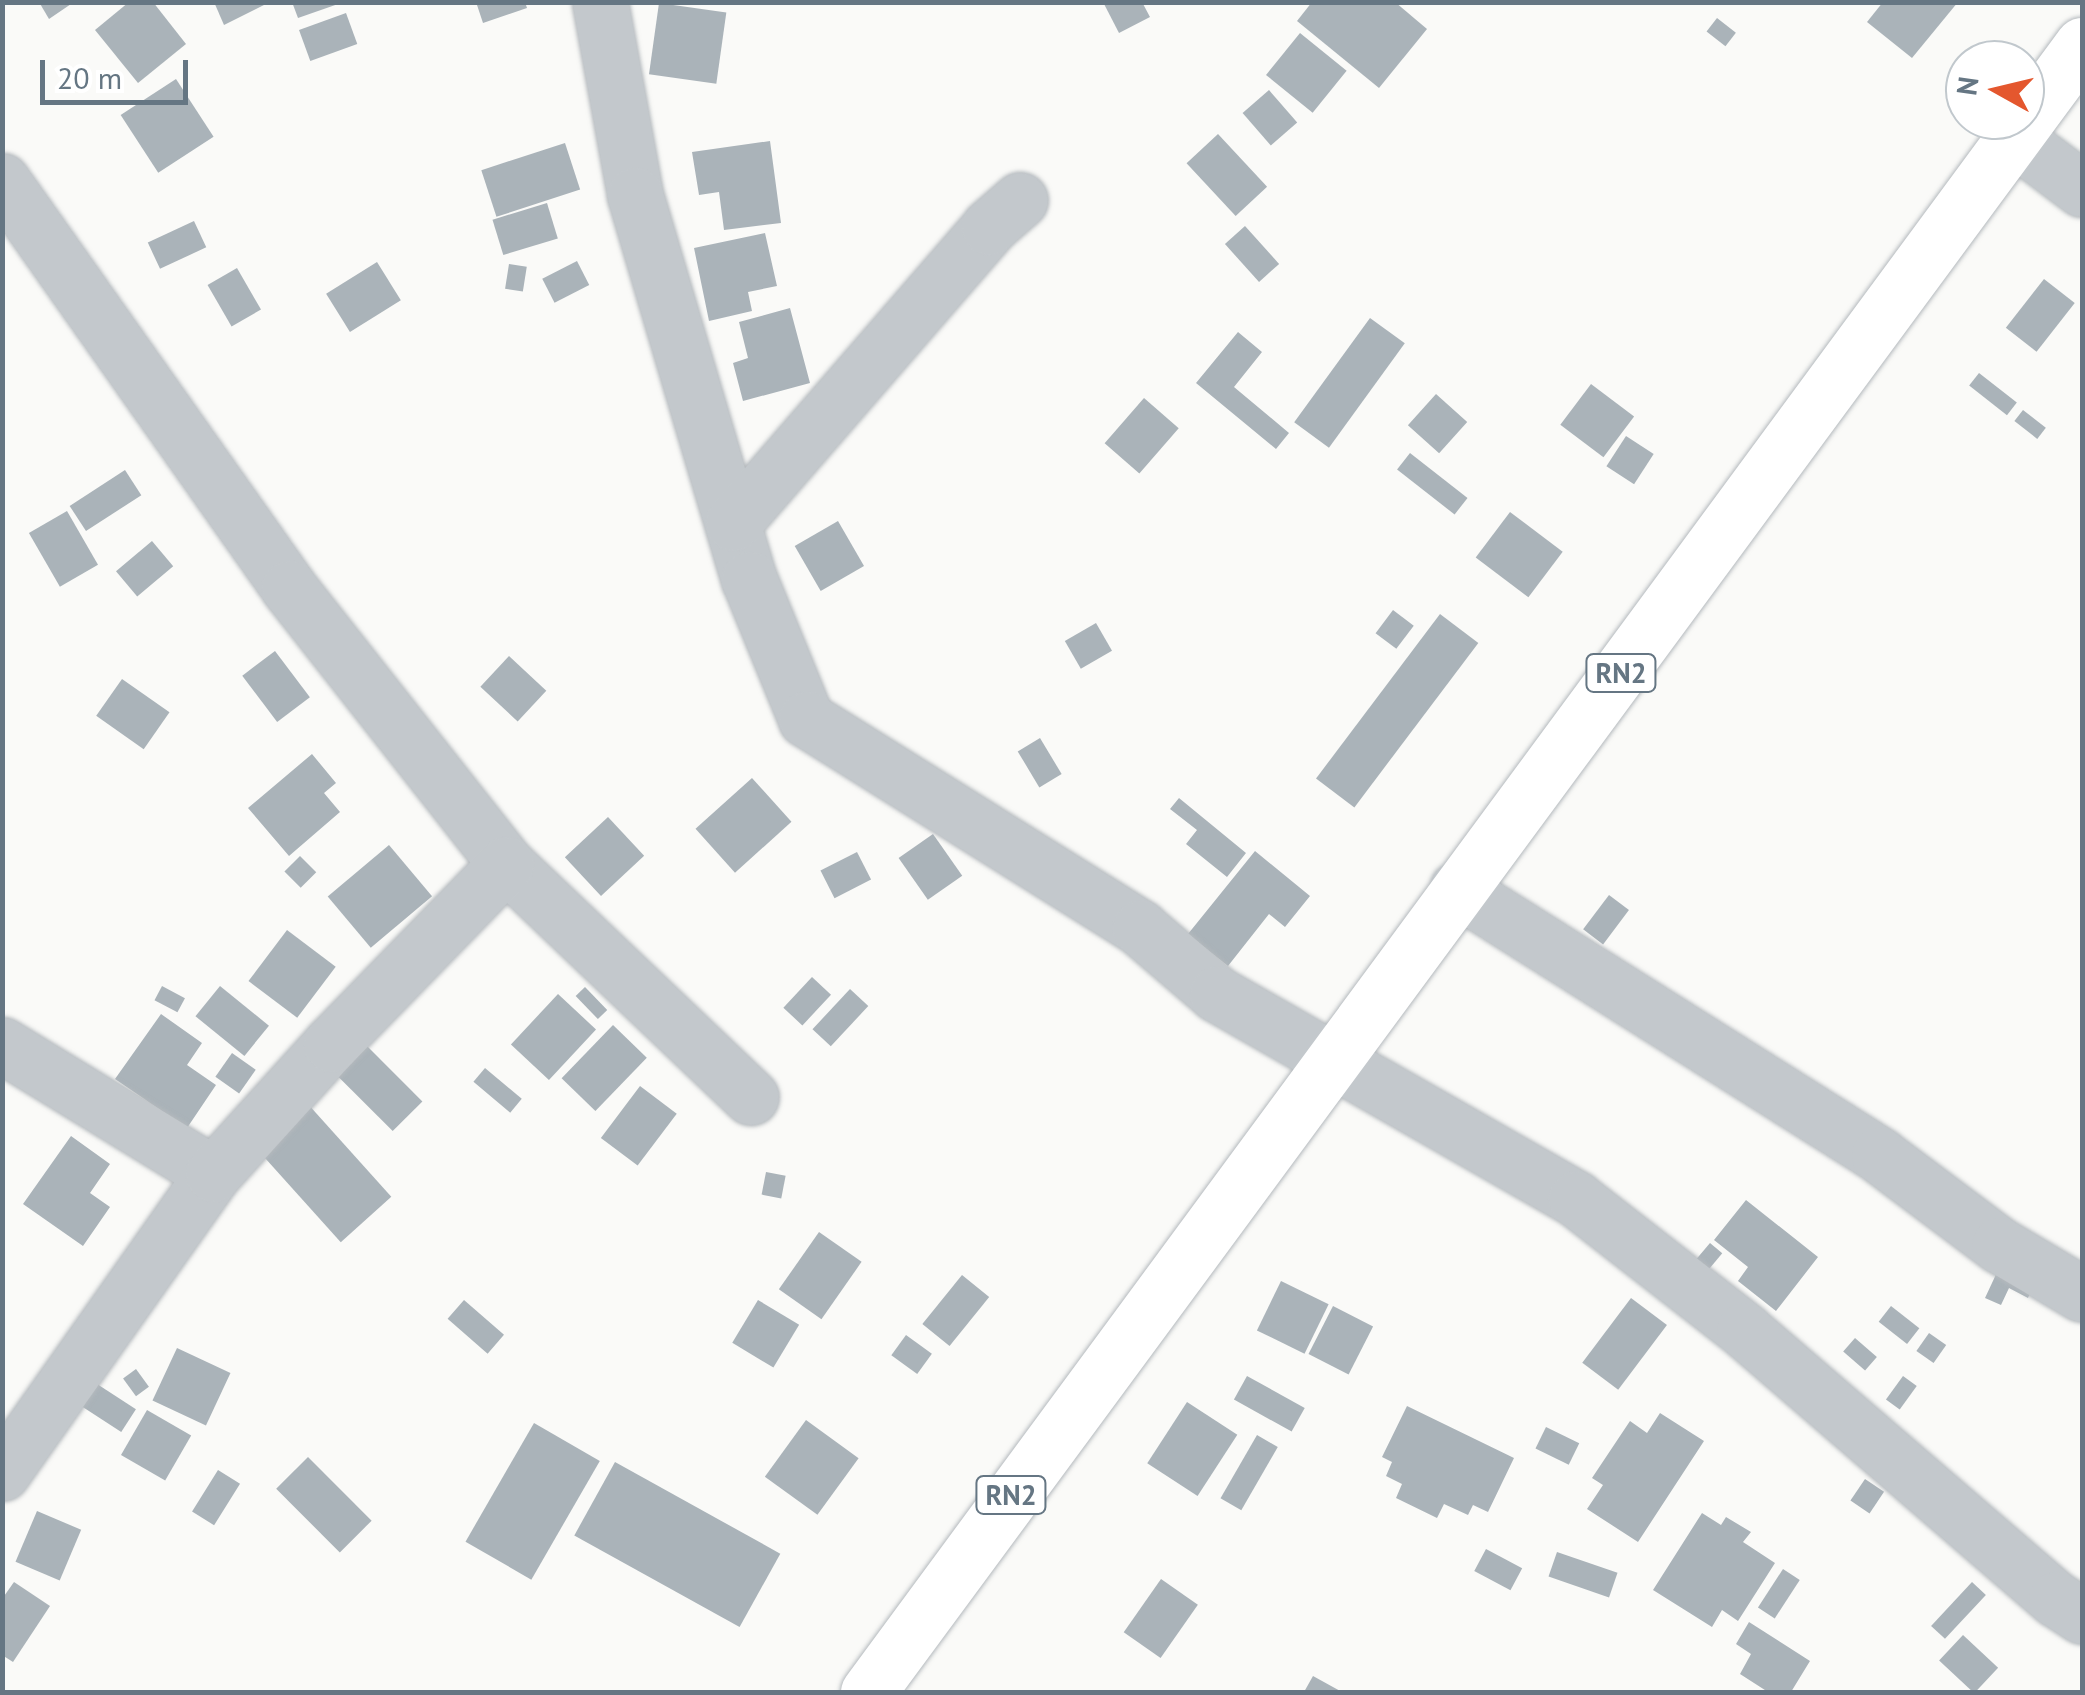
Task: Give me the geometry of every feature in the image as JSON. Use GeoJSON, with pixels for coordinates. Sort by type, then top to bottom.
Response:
{"type":"FeatureCollection","features":[{"type":"Feature","properties":{"kind":"highway","name":"RN2"},"geometry":{"type":"LineString","coordinates":[[2045,96],[2082,45]]}},
{"type":"Feature","properties":{"kind":"highway","name":"RN2"},"geometry":{"type":"LineString","coordinates":[[868,1692],[2013,140]]}},
{"type":"Feature","properties":{"kind":"street"},"geometry":{"type":"LineString","coordinates":[[600,2],[635,195],[749,579],[806,720],[1140,928],[1217,994],[1576,1199],[1744,1330],[2056,1599],[2082,1616]]}},
{"type":"Feature","properties":{"kind":"street"},"geometry":{"type":"LineString","coordinates":[[2017,140],[2082,189]]}},
{"type":"Feature","properties":{"kind":"street"},"geometry":{"type":"LineString","coordinates":[[2,181],[289,588],[506,864],[751,1097]]}},
{"type":"Feature","properties":{"kind":"street"},"geometry":{"type":"LineString","coordinates":[[732,523],[988,226],[1020,200]]}},
{"type":"Feature","properties":{"kind":"street"},"geometry":{"type":"LineString","coordinates":[[2,1472],[212,1174],[331,1044],[506,864]]}},
{"type":"Feature","properties":{"kind":"street"},"geometry":{"type":"LineString","coordinates":[[1457,889],[1879,1155],[2000,1245],[2082,1294]]}},
{"type":"Feature","properties":{"kind":"street"},"geometry":{"type":"LineString","coordinates":[[2,1045],[212,1174]]}},
{"type":"Feature","properties":{"kind":"building"},"geometry":{"type":"Polygon","coordinates":[[[39,2],[74,2],[49,19],[39,2]]]}},
{"type":"Feature","properties":{"kind":"building"},"geometry":{"type":"Polygon","coordinates":[[[129,2],[153,2],[186,44],[138,83],[95,30],[129,2]]]}},
{"type":"Feature","properties":{"kind":"building"},"geometry":{"type":"Polygon","coordinates":[[[214,2],[263,2],[264,5],[224,25],[214,2]]]}},
{"type":"Feature","properties":{"kind":"building"},"geometry":{"type":"Polygon","coordinates":[[[292,2],[341,2],[341,3],[298,18],[292,2]]]}},
{"type":"Feature","properties":{"kind":"building"},"geometry":{"type":"Polygon","coordinates":[[[476,2],[525,2],[527,8],[483,23],[476,2]]]}},
{"type":"Feature","properties":{"kind":"building"},"geometry":{"type":"Polygon","coordinates":[[[1103,2],[1142,2],[1150,17],[1119,33],[1103,2]]]}},
{"type":"Feature","properties":{"kind":"building"},"geometry":{"type":"Polygon","coordinates":[[[1312,2],[1395,2],[1427,29],[1379,88],[1297,21],[1312,2]]]}},
{"type":"Feature","properties":{"kind":"building"},"geometry":{"type":"Polygon","coordinates":[[[1883,2],[1958,2],[1912,58],[1867,22],[1883,2]]]}},
{"type":"Feature","properties":{"kind":"building"},"geometry":{"type":"Polygon","coordinates":[[[659,3],[726,12],[716,84],[649,74],[659,3]]]}},
{"type":"Feature","properties":{"kind":"building"},"geometry":{"type":"Polygon","coordinates":[[[346,13],[357,44],[310,61],[299,30],[346,13]]]}},
{"type":"Feature","properties":{"kind":"building"},"geometry":{"type":"Polygon","coordinates":[[[1717,18],[1736,33],[1725,46],[1707,31],[1717,18]]]}},
{"type":"Feature","properties":{"kind":"building"},"geometry":{"type":"Polygon","coordinates":[[[1300,33],[1347,71],[1313,113],[1266,75],[1300,33]]]}},
{"type":"Feature","properties":{"kind":"building"},"geometry":{"type":"Polygon","coordinates":[[[176,79],[214,137],[158,173],[121,115],[176,79]]]}},
{"type":"Feature","properties":{"kind":"building"},"geometry":{"type":"Polygon","coordinates":[[[1269,90],[1297,122],[1271,145],[1243,113],[1269,90]]]}},
{"type":"Feature","properties":{"kind":"building"},"geometry":{"type":"Polygon","coordinates":[[[1218,134],[1267,187],[1236,216],[1187,163],[1218,134]]]}},
{"type":"Feature","properties":{"kind":"building"},"geometry":{"type":"Polygon","coordinates":[[[770,141],[781,223],[724,230],[719,192],[699,195],[692,152],[770,141]]]}},
{"type":"Feature","properties":{"kind":"building"},"geometry":{"type":"Polygon","coordinates":[[[565,143],[580,190],[496,217],[481,170],[565,143]]]}},
{"type":"Feature","properties":{"kind":"building"},"geometry":{"type":"Polygon","coordinates":[[[547,203],[558,238],[503,255],[492,220],[547,203]]]}},
{"type":"Feature","properties":{"kind":"building"},"geometry":{"type":"Polygon","coordinates":[[[194,221],[206,247],[160,269],[148,243],[194,221]]]}},
{"type":"Feature","properties":{"kind":"building"},"geometry":{"type":"Polygon","coordinates":[[[1245,226],[1279,264],[1259,282],[1225,244],[1245,226]]]}},
{"type":"Feature","properties":{"kind":"building"},"geometry":{"type":"Polygon","coordinates":[[[765,233],[777,286],[748,292],[752,311],[709,321],[694,248],[765,233]]]}},
{"type":"Feature","properties":{"kind":"building"},"geometry":{"type":"Polygon","coordinates":[[[577,261],[589,285],[555,303],[542,279],[577,261]]]}},
{"type":"Feature","properties":{"kind":"building"},"geometry":{"type":"Polygon","coordinates":[[[377,262],[401,300],[350,332],[326,294],[377,262]]]}},
{"type":"Feature","properties":{"kind":"building"},"geometry":{"type":"Polygon","coordinates":[[[509,264],[527,267],[523,292],[505,289],[509,264]]]}},
{"type":"Feature","properties":{"kind":"building"},"geometry":{"type":"Polygon","coordinates":[[[237,268],[261,310],[232,327],[208,285],[237,268]]]}},
{"type":"Feature","properties":{"kind":"building"},"geometry":{"type":"Polygon","coordinates":[[[2044,279],[2075,303],[2037,352],[2006,328],[2044,279]]]}},
{"type":"Feature","properties":{"kind":"building"},"geometry":{"type":"Polygon","coordinates":[[[790,308],[810,383],[743,401],[733,363],[748,358],[739,322],[790,308]]]}},
{"type":"Feature","properties":{"kind":"building"},"geometry":{"type":"Polygon","coordinates":[[[1370,318],[1405,343],[1329,448],[1294,422],[1370,318]]]}},
{"type":"Feature","properties":{"kind":"building"},"geometry":{"type":"Polygon","coordinates":[[[1238,332],[1262,352],[1234,387],[1289,433],[1276,449],[1196,383],[1238,332]]]}},
{"type":"Feature","properties":{"kind":"building"},"geometry":{"type":"Polygon","coordinates":[[[1979,373],[2017,403],[2007,415],[1969,386],[1979,373]]]}},
{"type":"Feature","properties":{"kind":"building"},"geometry":{"type":"Polygon","coordinates":[[[1591,384],[1634,416],[1603,457],[1560,425],[1591,384]]]}},
{"type":"Feature","properties":{"kind":"building"},"geometry":{"type":"Polygon","coordinates":[[[1436,394],[1467,422],[1439,453],[1408,425],[1436,394]]]}},
{"type":"Feature","properties":{"kind":"building"},"geometry":{"type":"Polygon","coordinates":[[[1144,398],[1179,428],[1139,473],[1105,443],[1144,398]]]}},
{"type":"Feature","properties":{"kind":"building"},"geometry":{"type":"Polygon","coordinates":[[[2023,410],[2046,428],[2037,439],[2014,421],[2023,410]]]}},
{"type":"Feature","properties":{"kind":"building"},"geometry":{"type":"Polygon","coordinates":[[[1626,436],[1654,454],[1634,484],[1606,466],[1626,436]]]}},
{"type":"Feature","properties":{"kind":"building"},"geometry":{"type":"Polygon","coordinates":[[[1410,453],[1468,498],[1455,514],[1397,470],[1410,453]]]}},
{"type":"Feature","properties":{"kind":"building"},"geometry":{"type":"Polygon","coordinates":[[[125,470],[141,495],[86,531],[70,506],[125,470]]]}},
{"type":"Feature","properties":{"kind":"building"},"geometry":{"type":"Polygon","coordinates":[[[67,511],[98,565],[60,587],[29,533],[67,511]]]}},
{"type":"Feature","properties":{"kind":"building"},"geometry":{"type":"Polygon","coordinates":[[[1510,512],[1563,552],[1528,597],[1476,558],[1510,512]]]}},
{"type":"Feature","properties":{"kind":"building"},"geometry":{"type":"Polygon","coordinates":[[[838,521],[864,566],[821,591],[795,546],[838,521]]]}},
{"type":"Feature","properties":{"kind":"building"},"geometry":{"type":"Polygon","coordinates":[[[152,541],[173,566],[137,596],[116,571],[152,541]]]}},
{"type":"Feature","properties":{"kind":"building"},"geometry":{"type":"Polygon","coordinates":[[[1393,610],[1414,626],[1396,649],[1376,633],[1393,610]]]}},
{"type":"Feature","properties":{"kind":"building"},"geometry":{"type":"Polygon","coordinates":[[[1440,614],[1478,643],[1354,807],[1316,779],[1440,614]]]}},
{"type":"Feature","properties":{"kind":"building"},"geometry":{"type":"Polygon","coordinates":[[[1096,623],[1112,651],[1081,669],[1065,641],[1096,623]]]}},
{"type":"Feature","properties":{"kind":"building"},"geometry":{"type":"Polygon","coordinates":[[[275,651],[310,697],[277,722],[242,676],[275,651]]]}},
{"type":"Feature","properties":{"kind":"building"},"geometry":{"type":"Polygon","coordinates":[[[509,656],[546,691],[518,721],[480,687],[509,656]]]}},
{"type":"Feature","properties":{"kind":"building"},"geometry":{"type":"Polygon","coordinates":[[[122,679],[170,712],[144,749],[96,716],[122,679]]]}},
{"type":"Feature","properties":{"kind":"building"},"geometry":{"type":"Polygon","coordinates":[[[1040,738],[1062,774],[1039,787],[1018,751],[1040,738]]]}},
{"type":"Feature","properties":{"kind":"building"},"geometry":{"type":"Polygon","coordinates":[[[312,754],[336,783],[324,793],[340,812],[289,856],[248,808],[312,754]]]}},
{"type":"Feature","properties":{"kind":"building"},"geometry":{"type":"Polygon","coordinates":[[[752,778],[791,822],[735,873],[696,829],[752,778]]]}},
{"type":"Feature","properties":{"kind":"building"},"geometry":{"type":"Polygon","coordinates":[[[1179,798],[1246,853],[1227,877],[1186,844],[1197,830],[1170,809],[1179,798]]]}},
{"type":"Feature","properties":{"kind":"building"},"geometry":{"type":"Polygon","coordinates":[[[608,817],[644,856],[601,896],[565,857],[608,817]]]}},
{"type":"Feature","properties":{"kind":"building"},"geometry":{"type":"Polygon","coordinates":[[[933,834],[962,876],[928,900],[899,858],[933,834]]]}},
{"type":"Feature","properties":{"kind":"building"},"geometry":{"type":"Polygon","coordinates":[[[389,845],[432,896],[371,948],[328,896],[389,845]]]}},
{"type":"Feature","properties":{"kind":"building"},"geometry":{"type":"Polygon","coordinates":[[[1255,851],[1310,896],[1285,927],[1269,914],[1228,966],[1188,934],[1255,851]]]}},
{"type":"Feature","properties":{"kind":"building"},"geometry":{"type":"Polygon","coordinates":[[[857,852],[871,880],[835,898],[820,871],[857,852]]]}},
{"type":"Feature","properties":{"kind":"building"},"geometry":{"type":"Polygon","coordinates":[[[300,856],[316,872],[301,888],[284,872],[300,856]]]}},
{"type":"Feature","properties":{"kind":"building"},"geometry":{"type":"Polygon","coordinates":[[[1609,895],[1629,910],[1603,944],[1583,929],[1609,895]]]}},
{"type":"Feature","properties":{"kind":"building"},"geometry":{"type":"Polygon","coordinates":[[[287,930],[336,967],[297,1018],[248,981],[287,930]]]}},
{"type":"Feature","properties":{"kind":"building"},"geometry":{"type":"Polygon","coordinates":[[[812,977],[831,995],[802,1025],[783,1008],[812,977]]]}},
{"type":"Feature","properties":{"kind":"building"},"geometry":{"type":"Polygon","coordinates":[[[162,986],[185,998],[177,1012],[154,1000],[162,986]]]}},
{"type":"Feature","properties":{"kind":"building"},"geometry":{"type":"Polygon","coordinates":[[[220,986],[269,1026],[244,1056],[195,1016],[220,986]]]}},
{"type":"Feature","properties":{"kind":"building"},"geometry":{"type":"Polygon","coordinates":[[[585,987],[607,1010],[598,1019],[576,996],[585,987]]]}},
{"type":"Feature","properties":{"kind":"building"},"geometry":{"type":"Polygon","coordinates":[[[850,989],[868,1006],[831,1046],[812,1029],[850,989]]]}},
{"type":"Feature","properties":{"kind":"building"},"geometry":{"type":"Polygon","coordinates":[[[558,994],[596,1029],[549,1080],[511,1044],[558,994]]]}},
{"type":"Feature","properties":{"kind":"building"},"geometry":{"type":"Polygon","coordinates":[[[161,1014],[202,1043],[187,1065],[216,1085],[187,1128],[115,1079],[161,1014]]]}},
{"type":"Feature","properties":{"kind":"building"},"geometry":{"type":"Polygon","coordinates":[[[613,1025],[647,1058],[595,1111],[562,1078],[613,1025]]]}},
{"type":"Feature","properties":{"kind":"building"},"geometry":{"type":"Polygon","coordinates":[[[363,1042],[422,1101],[393,1131],[333,1072],[363,1042]]]}},
{"type":"Feature","properties":{"kind":"building"},"geometry":{"type":"Polygon","coordinates":[[[232,1053],[256,1070],[239,1093],[215,1077],[232,1053]]]}},
{"type":"Feature","properties":{"kind":"building"},"geometry":{"type":"Polygon","coordinates":[[[485,1068],[522,1099],[510,1113],[473,1082],[485,1068]]]}},
{"type":"Feature","properties":{"kind":"building"},"geometry":{"type":"Polygon","coordinates":[[[640,1086],[677,1114],[638,1166],[601,1138],[640,1086]]]}},
{"type":"Feature","properties":{"kind":"building"},"geometry":{"type":"Polygon","coordinates":[[[307,1103],[391,1197],[341,1242],[256,1149],[307,1103]]]}},
{"type":"Feature","properties":{"kind":"building"},"geometry":{"type":"Polygon","coordinates":[[[71,1136],[110,1164],[90,1193],[110,1207],[83,1246],[23,1204],[71,1136]]]}},
{"type":"Feature","properties":{"kind":"building"},"geometry":{"type":"Polygon","coordinates":[[[766,1172],[786,1176],[781,1198],[762,1195],[766,1172]]]}},
{"type":"Feature","properties":{"kind":"building"},"geometry":{"type":"Polygon","coordinates":[[[1746,1200],[1818,1257],[1776,1311],[1738,1281],[1748,1267],[1714,1240],[1746,1200]]]}},
{"type":"Feature","properties":{"kind":"building"},"geometry":{"type":"Polygon","coordinates":[[[819,1232],[862,1262],[821,1319],[779,1289],[819,1232]]]}},
{"type":"Feature","properties":{"kind":"building"},"geometry":{"type":"Polygon","coordinates":[[[1710,1243],[1722,1253],[1707,1271],[1695,1261],[1710,1243]]]}},
{"type":"Feature","properties":{"kind":"building"},"geometry":{"type":"Polygon","coordinates":[[[1999,1268],[2034,1284],[2028,1298],[2009,1288],[2001,1305],[1985,1298],[1999,1268]]]}},
{"type":"Feature","properties":{"kind":"building"},"geometry":{"type":"Polygon","coordinates":[[[962,1275],[989,1297],[950,1346],[922,1324],[962,1275]]]}},
{"type":"Feature","properties":{"kind":"building"},"geometry":{"type":"Polygon","coordinates":[[[1281,1281],[1329,1304],[1305,1354],[1257,1330],[1281,1281]]]}},
{"type":"Feature","properties":{"kind":"building"},"geometry":{"type":"Polygon","coordinates":[[[1631,1298],[1667,1325],[1618,1390],[1582,1363],[1631,1298]]]}},
{"type":"Feature","properties":{"kind":"building"},"geometry":{"type":"Polygon","coordinates":[[[464,1300],[504,1335],[488,1354],[448,1319],[464,1300]]]}},
{"type":"Feature","properties":{"kind":"building"},"geometry":{"type":"Polygon","coordinates":[[[758,1300],[799,1325],[773,1368],[732,1343],[758,1300]]]}},
{"type":"Feature","properties":{"kind":"building"},"geometry":{"type":"Polygon","coordinates":[[[1333,1306],[1373,1326],[1349,1375],[1308,1354],[1333,1306]]]}},
{"type":"Feature","properties":{"kind":"building"},"geometry":{"type":"Polygon","coordinates":[[[1891,1306],[1919,1328],[1907,1344],[1879,1322],[1891,1306]]]}},
{"type":"Feature","properties":{"kind":"building"},"geometry":{"type":"Polygon","coordinates":[[[1929,1333],[1946,1345],[1934,1363],[1916,1351],[1929,1333]]]}},
{"type":"Feature","properties":{"kind":"building"},"geometry":{"type":"Polygon","coordinates":[[[906,1335],[932,1354],[917,1374],[891,1355],[906,1335]]]}},
{"type":"Feature","properties":{"kind":"building"},"geometry":{"type":"Polygon","coordinates":[[[1855,1338],[1877,1357],[1865,1371],[1843,1352],[1855,1338]]]}},
{"type":"Feature","properties":{"kind":"building"},"geometry":{"type":"Polygon","coordinates":[[[177,1348],[230,1373],[206,1426],[152,1401],[177,1348]]]}},
{"type":"Feature","properties":{"kind":"building"},"geometry":{"type":"Polygon","coordinates":[[[136,1369],[149,1387],[136,1396],[123,1378],[136,1369]]]}},
{"type":"Feature","properties":{"kind":"building"},"geometry":{"type":"Polygon","coordinates":[[[1247,1376],[1305,1408],[1292,1432],[1234,1400],[1247,1376]]]}},
{"type":"Feature","properties":{"kind":"building"},"geometry":{"type":"Polygon","coordinates":[[[1903,1376],[1917,1386],[1900,1409],[1886,1399],[1903,1376]]]}},
{"type":"Feature","properties":{"kind":"building"},"geometry":{"type":"Polygon","coordinates":[[[94,1382],[136,1409],[121,1432],[79,1405],[94,1382]]]}},
{"type":"Feature","properties":{"kind":"building"},"geometry":{"type":"Polygon","coordinates":[[[1187,1402],[1237,1435],[1198,1496],[1147,1463],[1187,1402]]]}},
{"type":"Feature","properties":{"kind":"building"},"geometry":{"type":"Polygon","coordinates":[[[1407,1406],[1514,1458],[1488,1512],[1473,1505],[1468,1515],[1444,1504],[1437,1518],[1396,1498],[1402,1484],[1386,1476],[1392,1462],[1382,1457],[1407,1406]]]}},
{"type":"Feature","properties":{"kind":"building"},"geometry":{"type":"Polygon","coordinates":[[[147,1410],[191,1436],[165,1481],[121,1455],[147,1410]]]}},
{"type":"Feature","properties":{"kind":"building"},"geometry":{"type":"Polygon","coordinates":[[[1660,1413],[1704,1441],[1638,1542],[1587,1509],[1603,1485],[1592,1478],[1630,1421],[1647,1433],[1660,1413]]]}},
{"type":"Feature","properties":{"kind":"building"},"geometry":{"type":"Polygon","coordinates":[[[806,1420],[859,1458],[817,1515],[765,1477],[806,1420]]]}},
{"type":"Feature","properties":{"kind":"building"},"geometry":{"type":"Polygon","coordinates":[[[534,1423],[600,1461],[531,1580],[466,1542],[534,1423]]]}},
{"type":"Feature","properties":{"kind":"building"},"geometry":{"type":"Polygon","coordinates":[[[1546,1427],[1579,1443],[1569,1465],[1535,1449],[1546,1427]]]}},
{"type":"Feature","properties":{"kind":"building"},"geometry":{"type":"Polygon","coordinates":[[[1257,1435],[1278,1447],[1241,1510],[1220,1498],[1257,1435]]]}},
{"type":"Feature","properties":{"kind":"building"},"geometry":{"type":"Polygon","coordinates":[[[308,1457],[372,1521],[340,1552],[276,1489],[308,1457]]]}},
{"type":"Feature","properties":{"kind":"building"},"geometry":{"type":"Polygon","coordinates":[[[615,1462],[780,1554],[740,1627],[574,1535],[615,1462]]]}},
{"type":"Feature","properties":{"kind":"building"},"geometry":{"type":"Polygon","coordinates":[[[218,1470],[240,1484],[214,1525],[192,1512],[218,1470]]]}},
{"type":"Feature","properties":{"kind":"building"},"geometry":{"type":"Polygon","coordinates":[[[1865,1479],[1884,1492],[1870,1513],[1850,1501],[1865,1479]]]}},
{"type":"Feature","properties":{"kind":"building"},"geometry":{"type":"Polygon","coordinates":[[[37,1511],[81,1530],[60,1580],[16,1562],[37,1511]]]}},
{"type":"Feature","properties":{"kind":"building"},"geometry":{"type":"Polygon","coordinates":[[[1702,1513],[1721,1525],[1726,1517],[1751,1532],[1743,1542],[1775,1563],[1738,1621],[1722,1610],[1712,1627],[1653,1590],[1702,1513]]]}},
{"type":"Feature","properties":{"kind":"building"},"geometry":{"type":"Polygon","coordinates":[[[1486,1549],[1522,1568],[1510,1590],[1474,1571],[1486,1549]]]}},
{"type":"Feature","properties":{"kind":"building"},"geometry":{"type":"Polygon","coordinates":[[[1557,1552],[1618,1573],[1609,1597],[1549,1577],[1557,1552]]]}},
{"type":"Feature","properties":{"kind":"building"},"geometry":{"type":"Polygon","coordinates":[[[1783,1569],[1800,1580],[1775,1618],[1758,1608],[1783,1569]]]}},
{"type":"Feature","properties":{"kind":"building"},"geometry":{"type":"Polygon","coordinates":[[[1161,1579],[1198,1605],[1161,1658],[1124,1632],[1161,1579]]]}},
{"type":"Feature","properties":{"kind":"building"},"geometry":{"type":"Polygon","coordinates":[[[14,1582],[50,1606],[13,1662],[2,1655],[2,1599],[14,1582]]]}},
{"type":"Feature","properties":{"kind":"building"},"geometry":{"type":"Polygon","coordinates":[[[1972,1582],[1986,1595],[1945,1639],[1931,1626],[1972,1582]]]}},
{"type":"Feature","properties":{"kind":"building"},"geometry":{"type":"Polygon","coordinates":[[[1749,1622],[1810,1661],[1791,1692],[1768,1692],[1740,1674],[1751,1654],[1736,1644],[1749,1622]]]}},
{"type":"Feature","properties":{"kind":"building"},"geometry":{"type":"Polygon","coordinates":[[[1963,1635],[1998,1668],[1973,1692],[1939,1661],[1963,1635]]]}},
{"type":"Feature","properties":{"kind":"building"},"geometry":{"type":"Polygon","coordinates":[[[1313,1676],[1342,1692],[1304,1692],[1313,1676]]]}}]}
